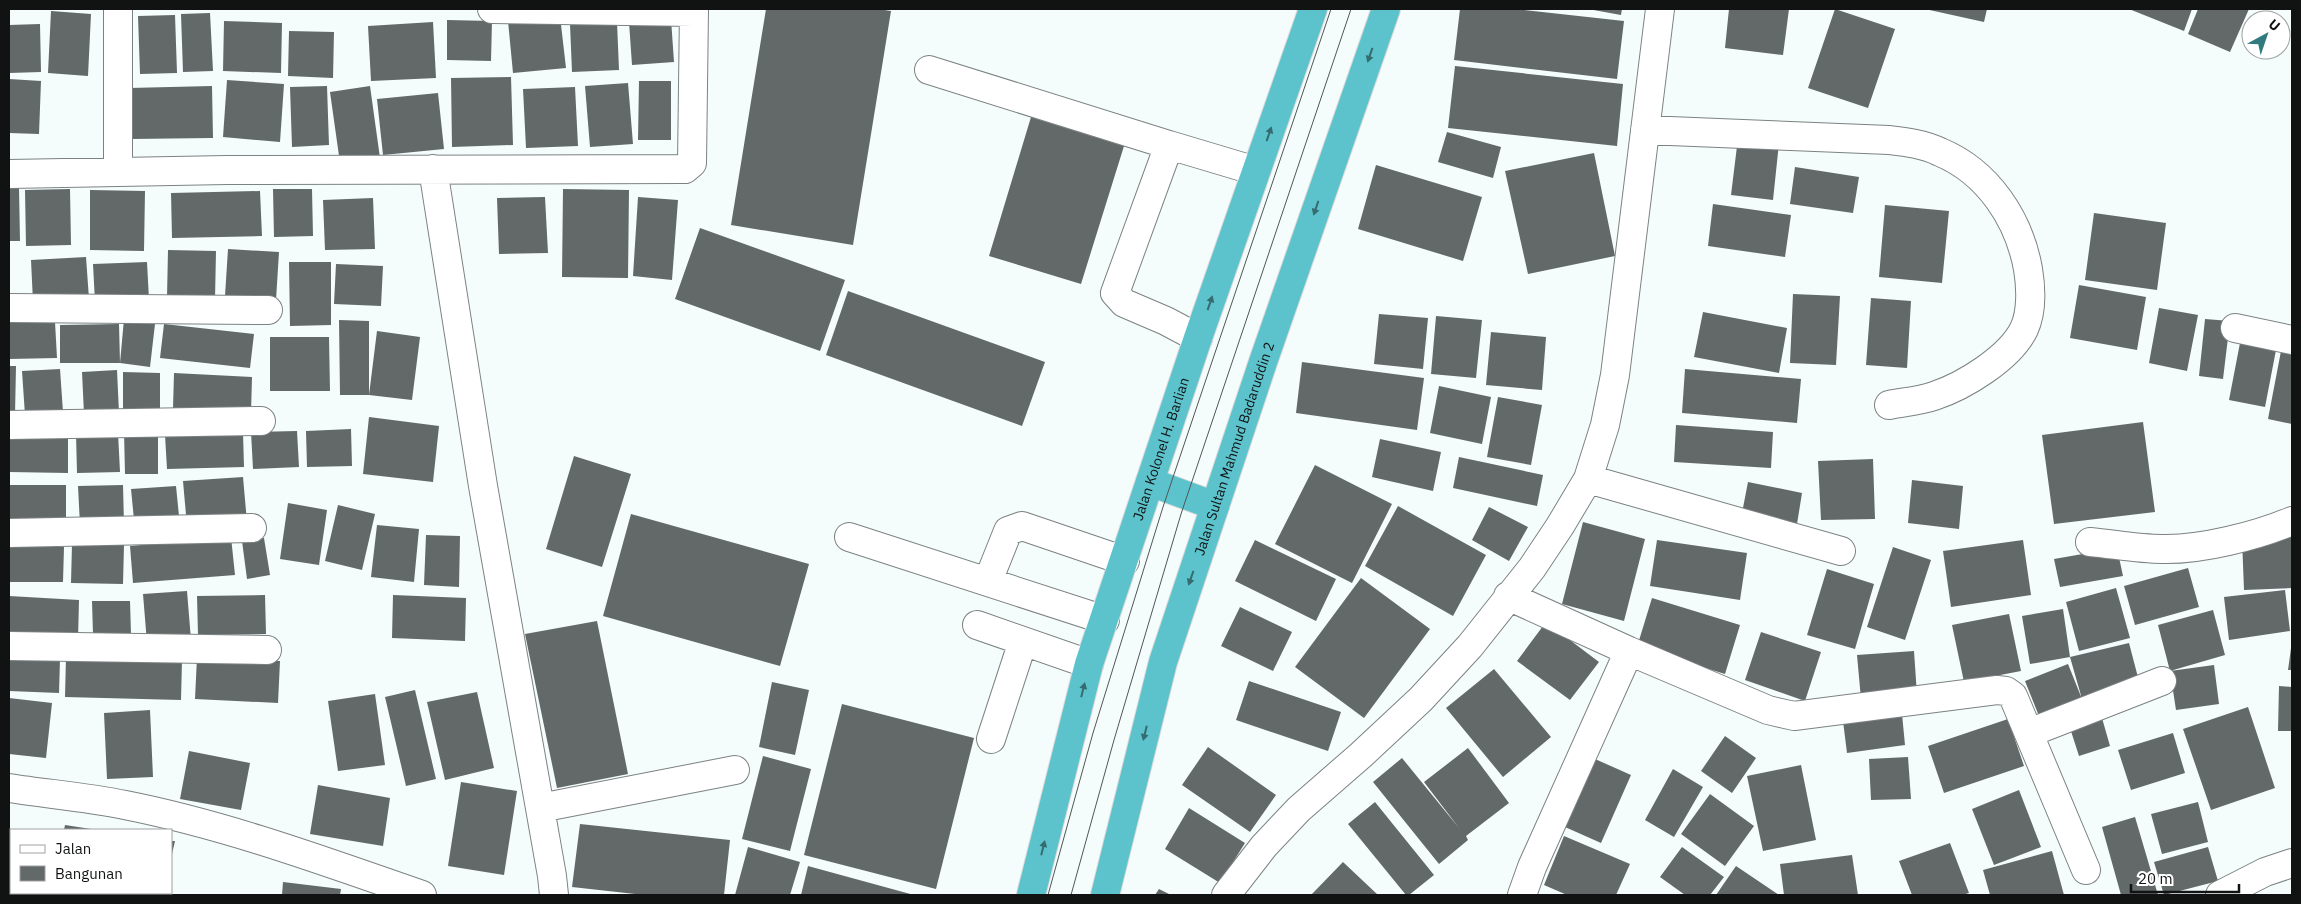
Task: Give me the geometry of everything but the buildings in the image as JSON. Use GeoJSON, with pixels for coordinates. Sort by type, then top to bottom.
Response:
{"type":"FeatureCollection","features":[{"type":"Feature","properties":{"kind":"highway","name":"Jalan Kolonel H. Barlian"},"geometry":{"type":"LineString","coordinates":[[1031,895],[1089,664],[1198,338],[1313,9]]}},
{"type":"Feature","properties":{"kind":"highway","name":"Jalan Sultan Mahmud Badaruddin 2"},"geometry":{"type":"LineString","coordinates":[[1105,895],[1163,662],[1386,9]]}},
{"type":"Feature","properties":{"kind":"highway"},"geometry":{"type":"LineString","coordinates":[[1150,482],[1216,506]]}},
{"type":"Feature","properties":{"kind":"street"},"geometry":{"type":"LineString","coordinates":[[118,9],[118,172]]}},
{"type":"Feature","properties":{"kind":"street"},"geometry":{"type":"LineString","coordinates":[[9,174],[433,169],[682,169],[688,168],[692,164],[694,10],[492,9]]}},
{"type":"Feature","properties":{"kind":"street"},"geometry":{"type":"LineString","coordinates":[[1226,895],[1264,846],[1299,809],[1421,699],[1470,646],[1532,568],[1588,479],[1605,425],[1614,374],[1660,9]]}},
{"type":"Feature","properties":{"kind":"street"},"geometry":{"type":"LineString","coordinates":[[929,70],[1256,171]]}},
{"type":"Feature","properties":{"kind":"street"},"geometry":{"type":"LineString","coordinates":[[1645,130],[1889,140],[1918,144],[1941,152],[1969,169],[1992,190],[2009,214],[2024,249],[2030,280],[2029,306],[2024,328],[2009,350],[1986,369],[1961,384],[1934,396],[1889,405]]}},
{"type":"Feature","properties":{"kind":"street"},"geometry":{"type":"LineString","coordinates":[[1169,144],[1115,293],[1124,304],[1166,321],[1198,338]]}},
{"type":"Feature","properties":{"kind":"street"},"geometry":{"type":"LineString","coordinates":[[433,169],[482,486],[554,895]]}},
{"type":"Feature","properties":{"kind":"street"},"geometry":{"type":"LineString","coordinates":[[9,308],[268,310]]}},
{"type":"Feature","properties":{"kind":"street"},"geometry":{"type":"LineString","coordinates":[[2235,328],[2292,340]]}},
{"type":"Feature","properties":{"kind":"street"},"geometry":{"type":"LineString","coordinates":[[9,426],[261,420]]}},
{"type":"Feature","properties":{"kind":"street"},"geometry":{"type":"LineString","coordinates":[[1588,479],[1841,550]]}},
{"type":"Feature","properties":{"kind":"street"},"geometry":{"type":"LineString","coordinates":[[988,581],[1008,531],[1022,526],[1125,561]]}},
{"type":"Feature","properties":{"kind":"street"},"geometry":{"type":"LineString","coordinates":[[2090,542],[2163,549],[2221,542],[2282,526]]}},
{"type":"Feature","properties":{"kind":"street"},"geometry":{"type":"LineString","coordinates":[[9,533],[252,528]]}},
{"type":"Feature","properties":{"kind":"street"},"geometry":{"type":"LineString","coordinates":[[849,537],[1105,620]]}},
{"type":"Feature","properties":{"kind":"street"},"geometry":{"type":"LineString","coordinates":[[1508,596],[1629,651],[1768,710],[1794,716],[2002,690],[2013,696],[2086,870]]}},
{"type":"Feature","properties":{"kind":"street"},"geometry":{"type":"LineString","coordinates":[[977,625],[1089,664]]}},
{"type":"Feature","properties":{"kind":"street"},"geometry":{"type":"LineString","coordinates":[[991,739],[1023,642]]}},
{"type":"Feature","properties":{"kind":"street"},"geometry":{"type":"LineString","coordinates":[[9,646],[267,650]]}},
{"type":"Feature","properties":{"kind":"street"},"geometry":{"type":"LineString","coordinates":[[1522,895],[1532,866],[1629,651]]}},
{"type":"Feature","properties":{"kind":"street"},"geometry":{"type":"LineString","coordinates":[[2029,733],[2162,682]]}},
{"type":"Feature","properties":{"kind":"street"},"geometry":{"type":"LineString","coordinates":[[540,808],[735,770]]}},
{"type":"Feature","properties":{"kind":"street"},"geometry":{"type":"LineString","coordinates":[[9,788],[124,804],[207,825],[300,853],[422,895]]}},
{"type":"Feature","properties":{"kind":"street"},"geometry":{"type":"LineString","coordinates":[[2220,895],[2265,872],[2292,863]]}},
{"type":"Feature","properties":{"kind":"tram line"},"geometry":{"type":"LineString","coordinates":[[1048,895],[1093,733],[1163,507],[1331,9]]}},
{"type":"Feature","properties":{"kind":"tram line"},"geometry":{"type":"LineString","coordinates":[[1071,895],[1114,740],[1181,514],[1351,9]]}}]}
